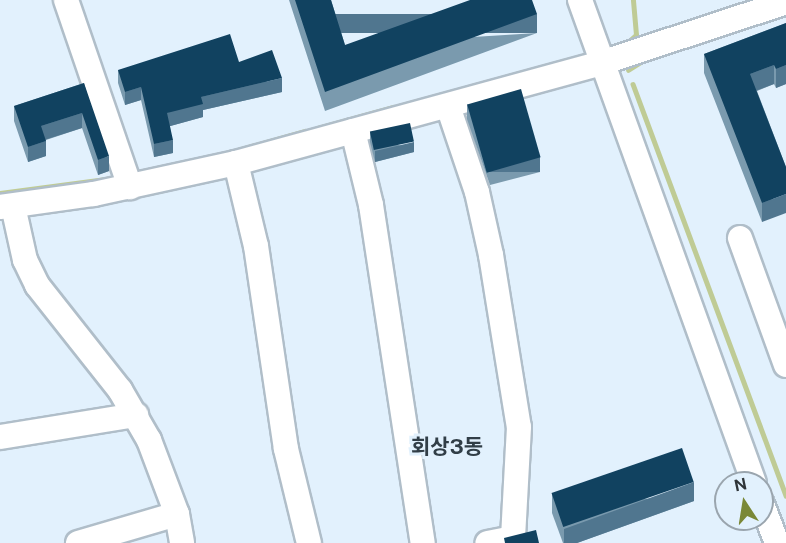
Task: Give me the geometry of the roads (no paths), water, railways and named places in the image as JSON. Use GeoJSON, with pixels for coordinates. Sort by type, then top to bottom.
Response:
{"type":"FeatureCollection","features":[{"type":"Feature","properties":{"kind":"street"},"geometry":{"type":"LineString","coordinates":[[66,0],[130,187]]}},
{"type":"Feature","properties":{"kind":"street"},"geometry":{"type":"LineString","coordinates":[[580,0],[750,471]]}},
{"type":"Feature","properties":{"kind":"street"},"geometry":{"type":"LineString","coordinates":[[182,543],[177,513],[136,415],[37,285],[25,260],[7,206],[130,187],[236,164],[601,63],[786,2]]}},
{"type":"Feature","properties":{"kind":"street"},"geometry":{"type":"LineString","coordinates":[[448,106],[477,192],[512,362],[519,427],[513,538],[488,543]]}},
{"type":"Feature","properties":{"kind":"street"},"geometry":{"type":"LineString","coordinates":[[353,131],[371,205],[423,543]]}},
{"type":"Feature","properties":{"kind":"street"},"geometry":{"type":"LineString","coordinates":[[236,164],[256,246],[286,448],[309,543]]}},
{"type":"Feature","properties":{"kind":"street"},"geometry":{"type":"LineString","coordinates":[[740,238],[786,365]]}},
{"type":"Feature","properties":{"kind":"street"},"geometry":{"type":"LineString","coordinates":[[0,436],[136,415]]}},
{"type":"Feature","properties":{"kind":"street"},"geometry":{"type":"LineString","coordinates":[[78,543],[177,513]]}},
{"type":"Feature","properties":{"kind":"waterway"},"geometry":{"type":"LineString","coordinates":[[627,43],[636,35],[633,0]]}},
{"type":"Feature","properties":{"kind":"waterway"},"geometry":{"type":"LineString","coordinates":[[628,70],[641,62]]}},
{"type":"Feature","properties":{"kind":"waterway"},"geometry":{"type":"LineString","coordinates":[[633,84],[786,495]]}},
{"type":"Feature","properties":{"kind":"waterway"},"geometry":{"type":"LineString","coordinates":[[318,128],[393,107]]}},
{"type":"Feature","properties":{"kind":"waterway"},"geometry":{"type":"LineString","coordinates":[[224,154],[305,131]]}},
{"type":"Feature","properties":{"kind":"waterway"},"geometry":{"type":"LineString","coordinates":[[0,193],[113,178]]}},
{"type":"Feature","properties":{"kind":"district","name":"회상3동"},"geometry":{"type":"Point","coordinates":[447,447]}}]}
